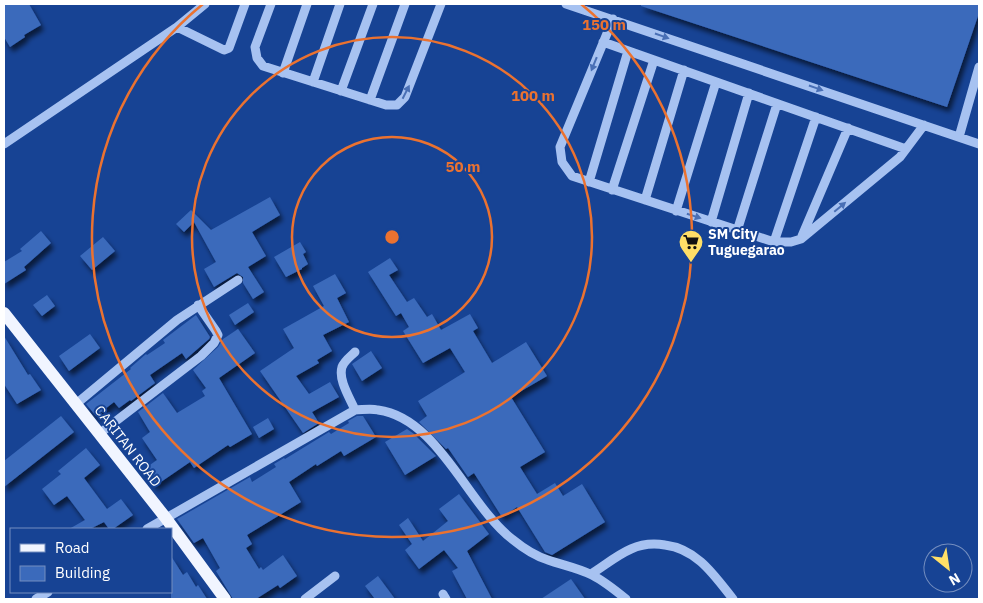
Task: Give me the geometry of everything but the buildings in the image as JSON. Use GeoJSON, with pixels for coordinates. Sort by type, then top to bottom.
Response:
{"type":"FeatureCollection","features":[{"type":"Feature","properties":{"kind":"main road","name":"CARITAN ROAD"},"geometry":{"type":"LineString","coordinates":[[4,313],[166,517],[225,599]]}},
{"type":"Feature","properties":{"kind":"street"},"geometry":{"type":"LineString","coordinates":[[4,144],[177,27],[205,4]]}},
{"type":"Feature","properties":{"kind":"street"},"geometry":{"type":"LineString","coordinates":[[177,27],[224,50],[229,48],[245,4]]}},
{"type":"Feature","properties":{"kind":"street"},"geometry":{"type":"LineString","coordinates":[[271,4],[255,47],[257,58],[263,66],[386,106],[397,105],[405,97],[441,4]]}},
{"type":"Feature","properties":{"kind":"street"},"geometry":{"type":"LineString","coordinates":[[283,72],[307,4]]}},
{"type":"Feature","properties":{"kind":"street"},"geometry":{"type":"LineString","coordinates":[[313,82],[340,4]]}},
{"type":"Feature","properties":{"kind":"street"},"geometry":{"type":"LineString","coordinates":[[340,91],[373,4]]}},
{"type":"Feature","properties":{"kind":"street"},"geometry":{"type":"LineString","coordinates":[[370,100],[405,4]]}},
{"type":"Feature","properties":{"kind":"street"},"geometry":{"type":"LineString","coordinates":[[566,4],[959,137],[978,141]]}},
{"type":"Feature","properties":{"kind":"street"},"geometry":{"type":"LineString","coordinates":[[613,20],[560,147],[562,162],[572,176],[612,190],[774,242],[791,242],[801,239],[900,157],[924,125]]}},
{"type":"Feature","properties":{"kind":"street"},"geometry":{"type":"LineString","coordinates":[[603,42],[906,149]]}},
{"type":"Feature","properties":{"kind":"street"},"geometry":{"type":"LineString","coordinates":[[589,182],[628,51]]}},
{"type":"Feature","properties":{"kind":"street"},"geometry":{"type":"LineString","coordinates":[[612,190],[654,60]]}},
{"type":"Feature","properties":{"kind":"street"},"geometry":{"type":"LineString","coordinates":[[959,137],[979,67]]}},
{"type":"Feature","properties":{"kind":"street"},"geometry":{"type":"LineString","coordinates":[[644,200],[684,70]]}},
{"type":"Feature","properties":{"kind":"street"},"geometry":{"type":"LineString","coordinates":[[676,211],[716,82]]}},
{"type":"Feature","properties":{"kind":"street"},"geometry":{"type":"LineString","coordinates":[[711,222],[749,93]]}},
{"type":"Feature","properties":{"kind":"street"},"geometry":{"type":"LineString","coordinates":[[737,230],[777,104]]}},
{"type":"Feature","properties":{"kind":"street"},"geometry":{"type":"LineString","coordinates":[[774,242],[816,117]]}},
{"type":"Feature","properties":{"kind":"street"},"geometry":{"type":"LineString","coordinates":[[801,239],[848,128]]}},
{"type":"Feature","properties":{"kind":"street"},"geometry":{"type":"LineString","coordinates":[[76,404],[177,320],[238,280]]}},
{"type":"Feature","properties":{"kind":"street"},"geometry":{"type":"LineString","coordinates":[[99,434],[201,356],[214,343],[218,335],[198,305]]}},
{"type":"Feature","properties":{"kind":"street"},"geometry":{"type":"LineString","coordinates":[[355,352],[342,368],[342,379],[355,410]]}},
{"type":"Feature","properties":{"kind":"street"},"geometry":{"type":"LineString","coordinates":[[149,528],[355,410],[378,410],[397,416],[417,427],[435,446],[496,524],[511,538],[546,560],[591,574],[626,599]]}},
{"type":"Feature","properties":{"kind":"street"},"geometry":{"type":"LineString","coordinates":[[591,574],[631,549],[652,543],[676,546],[693,555],[707,566],[733,599]]}},
{"type":"Feature","properties":{"kind":"street"},"geometry":{"type":"LineString","coordinates":[[305,599],[335,576]]}},
{"type":"Feature","properties":{"kind":"place","name":"SM City Tuguegarao"},"geometry":{"type":"Point","coordinates":[691,263]}}]}
